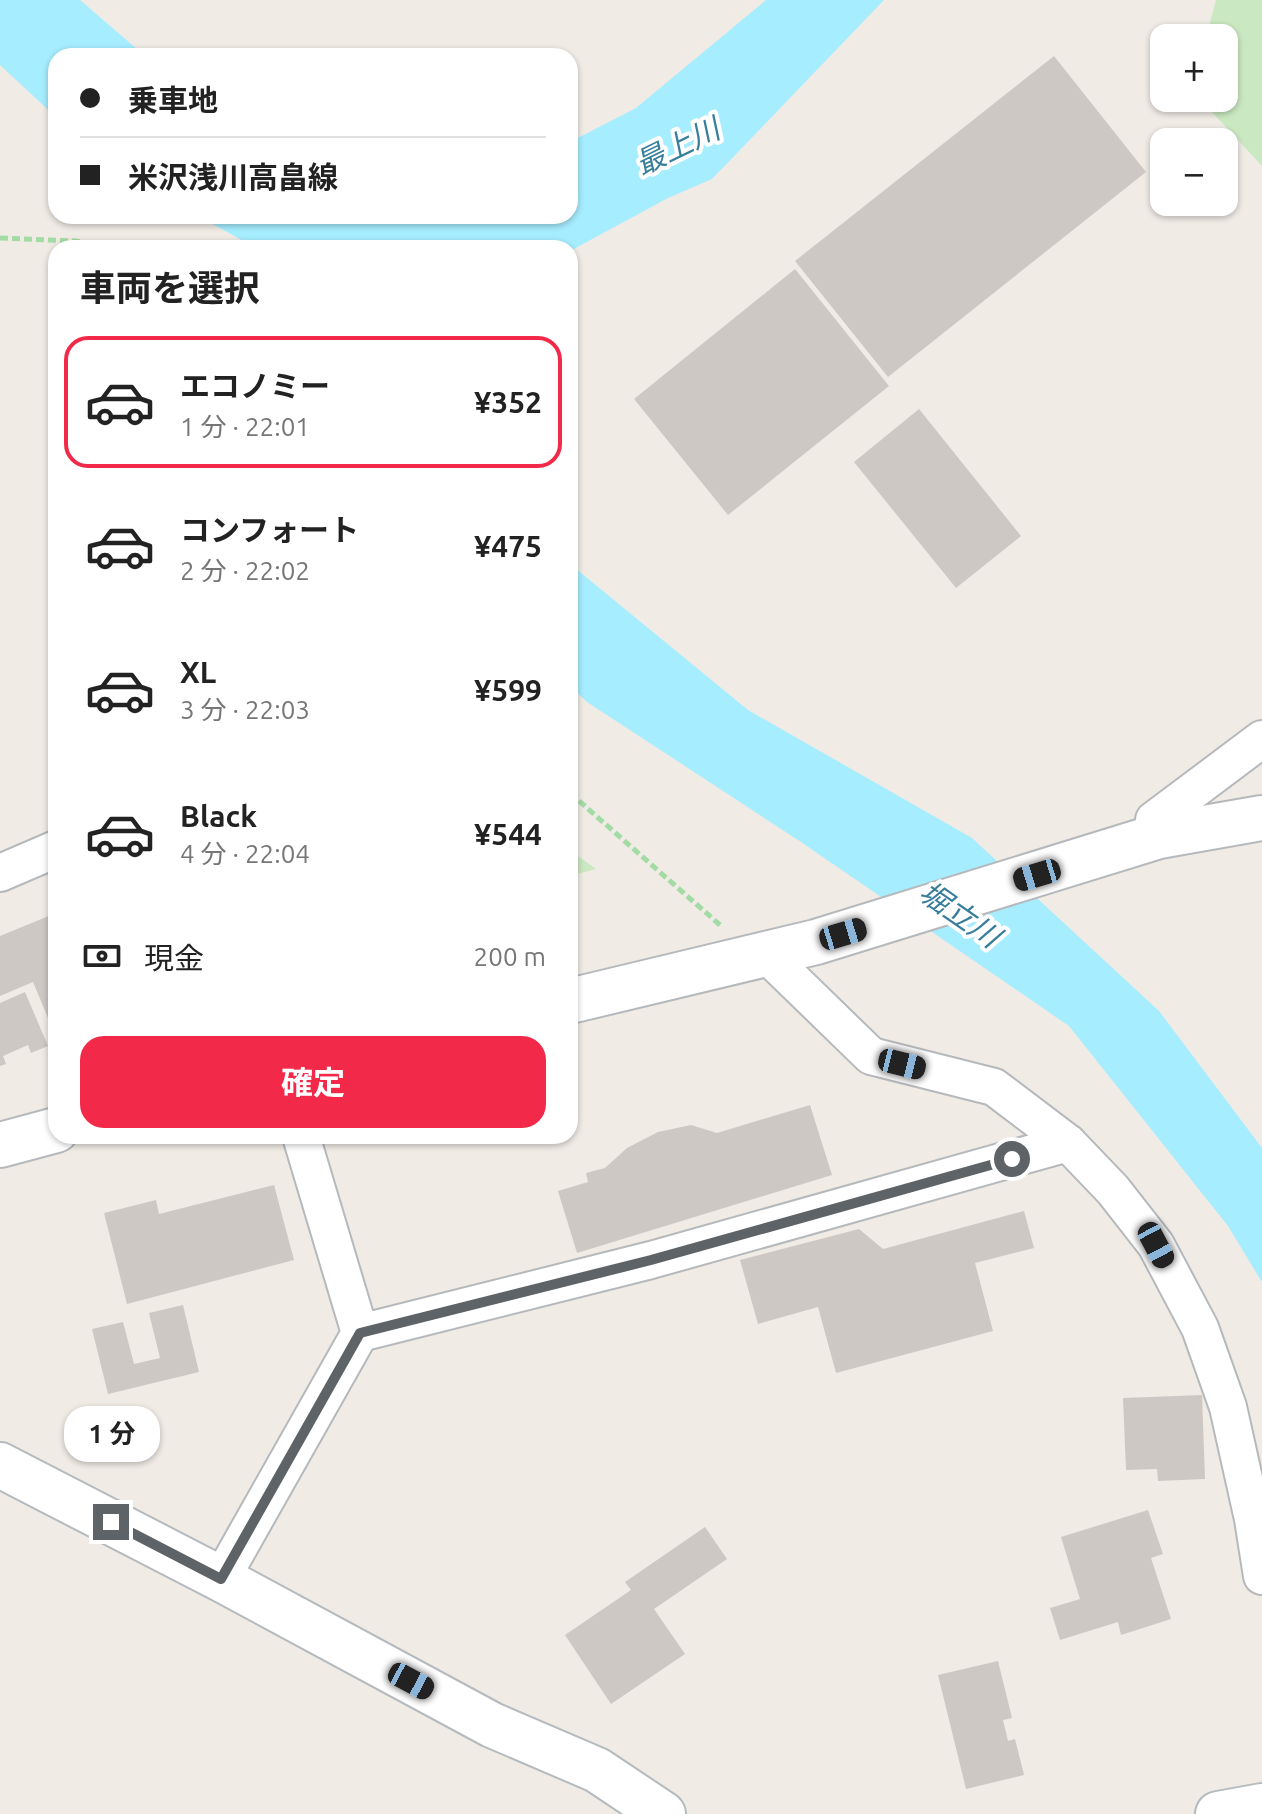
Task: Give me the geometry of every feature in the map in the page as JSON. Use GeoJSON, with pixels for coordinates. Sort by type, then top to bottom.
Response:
{"type":"FeatureCollection","features":[{"type":"Feature","properties":{"kind":"street"},"geometry":{"type":"LineString","coordinates":[[1159,836],[1154,820],[1262,739]]}},
{"type":"Feature","properties":{"kind":"street"},"geometry":{"type":"LineString","coordinates":[[578,999],[816,942],[1159,836],[1262,818]]}},
{"type":"Feature","properties":{"kind":"street"},"geometry":{"type":"LineString","coordinates":[[0,873],[48,852]]}},
{"type":"Feature","properties":{"kind":"street"},"geometry":{"type":"LineString","coordinates":[[765,953],[871,1056],[994,1087],[1068,1143],[1113,1190],[1156,1245],[1200,1328],[1228,1407],[1253,1519],[1262,1576]]}},
{"type":"Feature","properties":{"kind":"street"},"geometry":{"type":"LineString","coordinates":[[0,1145],[48,1132]]}},
{"type":"Feature","properties":{"kind":"street"},"geometry":{"type":"LineString","coordinates":[[360,1333],[651,1260],[1068,1143]]}},
{"type":"Feature","properties":{"kind":"street"},"geometry":{"type":"LineString","coordinates":[[221,1579],[360,1333],[303,1144]]}},
{"type":"Feature","properties":{"kind":"street"},"geometry":{"type":"LineString","coordinates":[[0,1465],[221,1579],[492,1725],[597,1770],[663,1814]]}},
{"type":"Feature","properties":{"kind":"street"},"geometry":{"type":"LineString","coordinates":[[1218,1814],[1262,1806]]}},
{"type":"Feature","properties":{"kind":"path"},"geometry":{"type":"LineString","coordinates":[[0,238],[50,240]]}},
{"type":"Feature","properties":{"kind":"path"},"geometry":{"type":"LineString","coordinates":[[578,800],[720,925]]}},
{"type":"Feature","properties":{"kind":"green space"},"geometry":{"type":"Polygon","coordinates":[[[1216,0],[1262,0],[1262,166],[1238,140],[1238,128],[1227,128],[1212,112],[1238,112],[1238,24],[1210,24],[1216,0]]]}},
{"type":"Feature","properties":{"kind":"green space"},"geometry":{"type":"Polygon","coordinates":[[[578,856],[596,869],[578,874],[578,856]]]}},
{"type":"Feature","properties":{"kind":"water"},"geometry":{"type":"Polygon","coordinates":[[[0,0],[80,0],[136,48],[48,48],[48,110],[0,65],[0,0]]]}},
{"type":"Feature","properties":{"kind":"water","name":"最上川"},"geometry":{"type":"Polygon","coordinates":[[[766,0],[884,0],[712,179],[668,198],[578,247],[578,240],[242,240],[212,224],[578,224],[578,138],[636,108],[766,0]]]}},
{"type":"Feature","properties":{"kind":"water","name":"堀立川"},"geometry":{"type":"Polygon","coordinates":[[[578,571],[748,710],[972,838],[1159,1011],[1262,1148],[1262,1282],[1228,1226],[1069,1026],[801,842],[578,694],[578,571]]]}},
{"type":"Feature","properties":{"kind":"building"},"geometry":{"type":"Polygon","coordinates":[[[1054,56],[1146,172],[888,377],[795,261],[1054,56]]]}},
{"type":"Feature","properties":{"kind":"building"},"geometry":{"type":"Polygon","coordinates":[[[795,269],[889,386],[728,515],[634,399],[795,269]]]}},
{"type":"Feature","properties":{"kind":"building"},"geometry":{"type":"Polygon","coordinates":[[[919,409],[1021,536],[956,588],[854,462],[919,409]]]}},
{"type":"Feature","properties":{"kind":"building"},"geometry":{"type":"Polygon","coordinates":[[[48,916],[48,1018],[33,982],[0,996],[0,936],[48,916]]]}},
{"type":"Feature","properties":{"kind":"building"},"geometry":{"type":"Polygon","coordinates":[[[25,992],[48,1046],[31,1053],[28,1045],[3,1056],[6,1064],[0,1066],[0,1003],[25,992]]]}},
{"type":"Feature","properties":{"kind":"building"},"geometry":{"type":"Polygon","coordinates":[[[810,1105],[832,1175],[577,1253],[558,1191],[588,1182],[586,1173],[605,1168],[627,1148],[658,1132],[691,1125],[717,1133],[810,1105]]]}},
{"type":"Feature","properties":{"kind":"building"},"geometry":{"type":"Polygon","coordinates":[[[274,1185],[294,1260],[127,1304],[104,1213],[156,1200],[159,1214],[274,1185]]]}},
{"type":"Feature","properties":{"kind":"building"},"geometry":{"type":"Polygon","coordinates":[[[1024,1211],[1034,1248],[975,1263],[993,1331],[836,1373],[818,1307],[758,1324],[740,1260],[859,1229],[883,1249],[1024,1211]]]}},
{"type":"Feature","properties":{"kind":"building"},"geometry":{"type":"Polygon","coordinates":[[[183,1305],[199,1372],[108,1394],[92,1329],[123,1322],[134,1364],[160,1358],[149,1313],[183,1305]]]}},
{"type":"Feature","properties":{"kind":"building"},"geometry":{"type":"Polygon","coordinates":[[[1202,1395],[1205,1479],[1158,1481],[1157,1469],[1126,1470],[1123,1398],[1202,1395]]]}},
{"type":"Feature","properties":{"kind":"building"},"geometry":{"type":"Polygon","coordinates":[[[1148,1510],[1163,1554],[1151,1558],[1171,1619],[1121,1635],[1118,1622],[1060,1640],[1050,1608],[1080,1599],[1061,1537],[1148,1510]]]}},
{"type":"Feature","properties":{"kind":"building"},"geometry":{"type":"Polygon","coordinates":[[[705,1527],[727,1559],[654,1609],[685,1654],[611,1704],[565,1635],[631,1590],[625,1582],[705,1527]]]}},
{"type":"Feature","properties":{"kind":"building"},"geometry":{"type":"Polygon","coordinates":[[[998,1661],[1012,1718],[1003,1720],[1008,1741],[1015,1739],[1024,1775],[966,1789],[938,1675],[998,1661]]]}},
{"type":"Feature","properties":{"kind":"route"},"geometry":{"type":"LineString","coordinates":[[111,1522],[221,1579],[360,1333],[651,1260],[1012,1159]]}}]}
